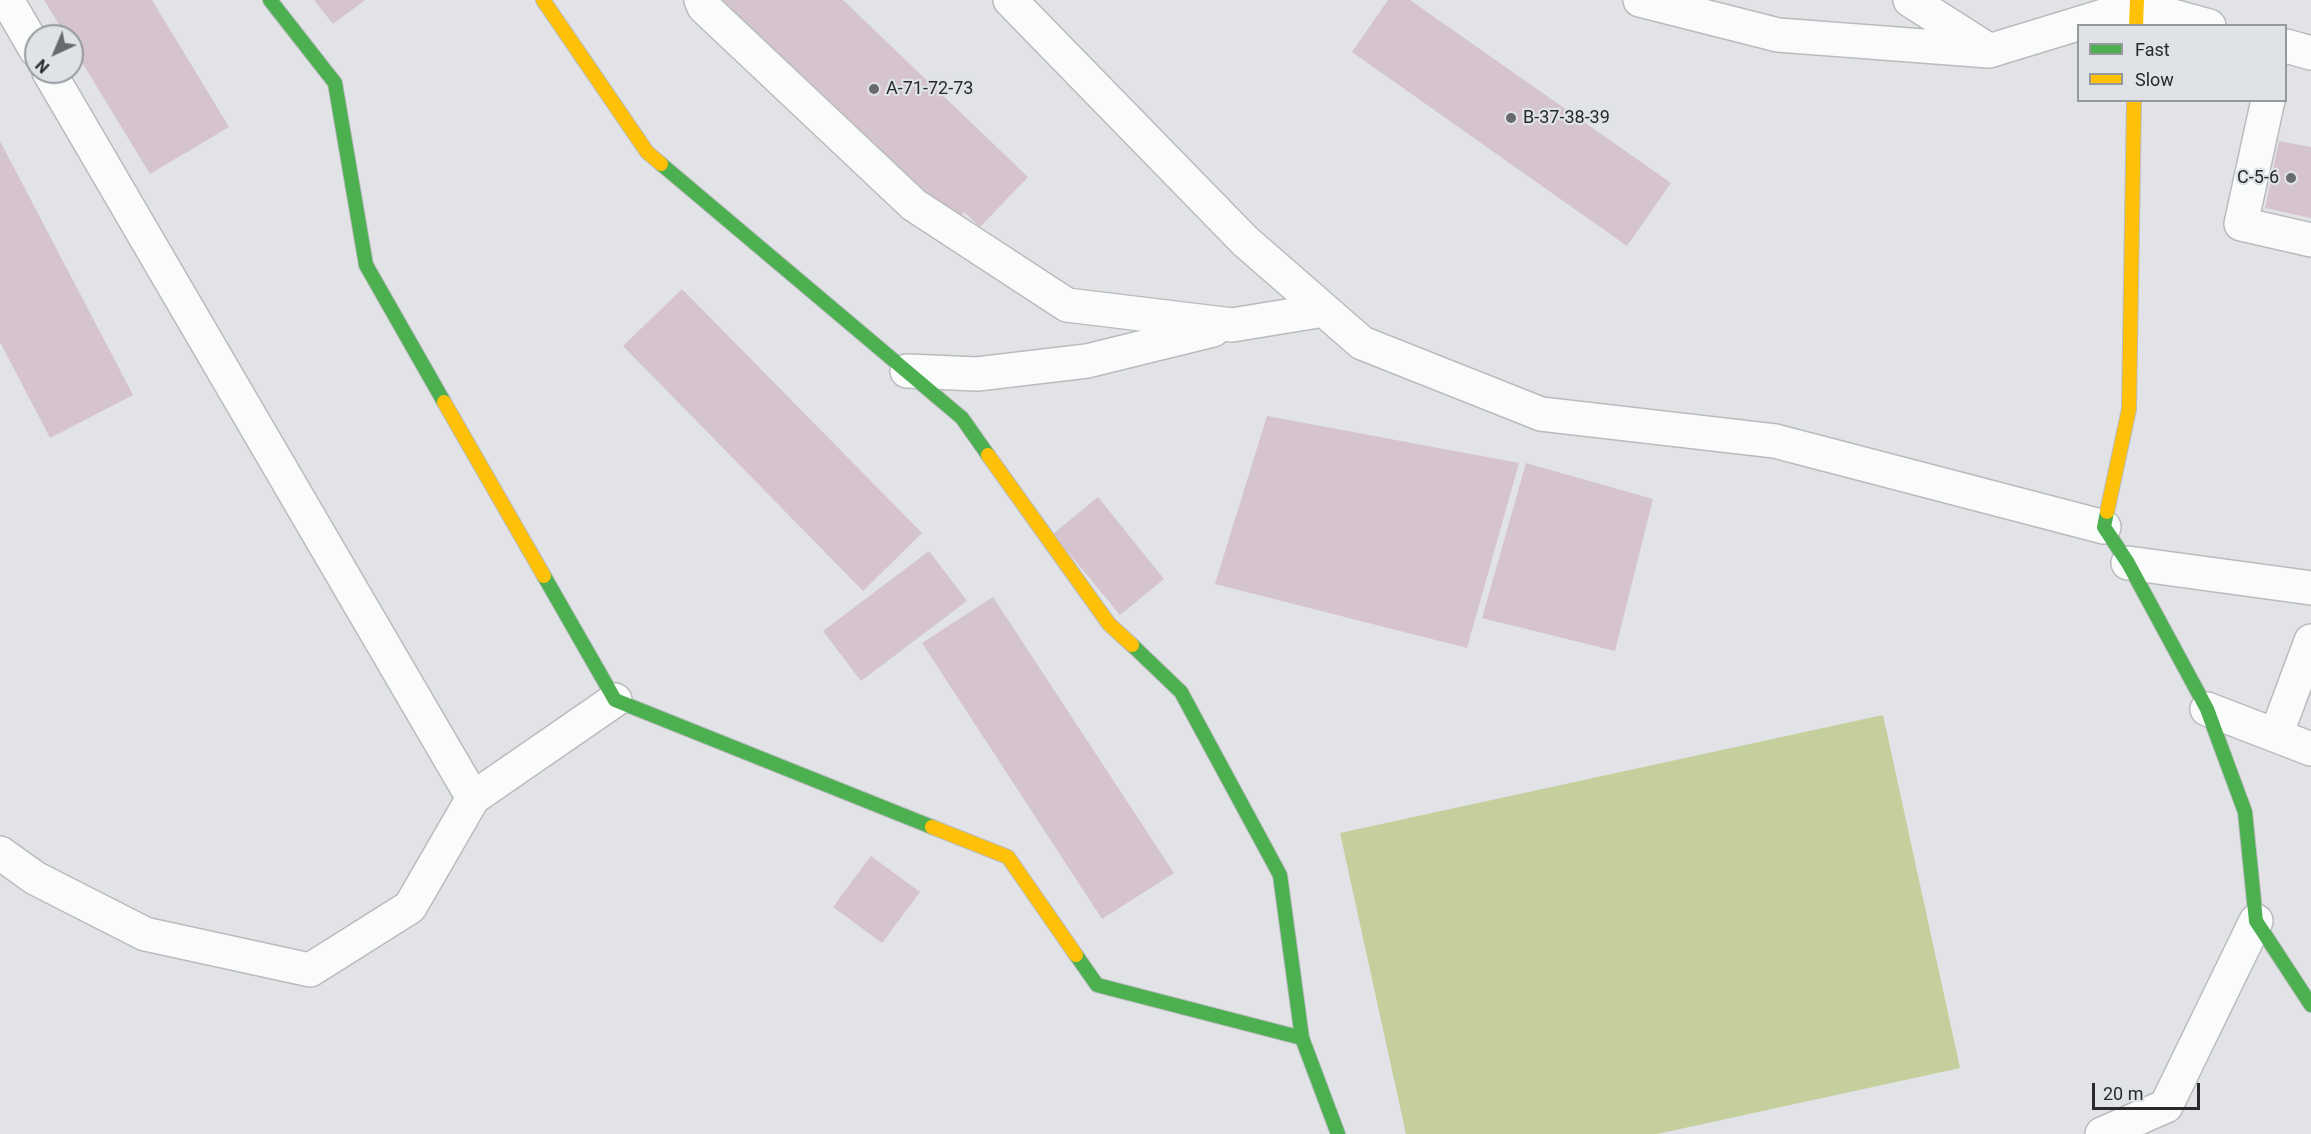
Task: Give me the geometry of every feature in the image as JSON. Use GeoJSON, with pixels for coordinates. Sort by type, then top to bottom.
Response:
{"type":"FeatureCollection","features":[{"type":"Feature","properties":{"kind":"street"},"geometry":{"type":"LineString","coordinates":[[7,0],[24,29]]}},
{"type":"Feature","properties":{"kind":"street"},"geometry":{"type":"LineString","coordinates":[[270,0],[335,82],[366,265],[615,700],[1008,857],[1097,986],[1302,1038]]}},
{"type":"Feature","properties":{"kind":"street"},"geometry":{"type":"LineString","coordinates":[[543,0],[647,152],[962,418],[1109,624],[1181,692],[1280,875],[1302,1038],[1338,1134]]}},
{"type":"Feature","properties":{"kind":"street"},"geometry":{"type":"LineString","coordinates":[[701,0],[704,7],[914,205],[1067,305],[1232,325]]}},
{"type":"Feature","properties":{"kind":"street"},"geometry":{"type":"LineString","coordinates":[[1010,0],[1245,241],[1362,343],[1541,414],[1775,441],[2104,527],[2128,563],[2207,709],[2245,812],[2256,921],[2311,1005]]}},
{"type":"Feature","properties":{"kind":"street"},"geometry":{"type":"LineString","coordinates":[[1640,0],[1778,35],[1989,51],[2077,26]]}},
{"type":"Feature","properties":{"kind":"street"},"geometry":{"type":"LineString","coordinates":[[1910,0],[1989,51]]}},
{"type":"Feature","properties":{"kind":"street"},"geometry":{"type":"LineString","coordinates":[[2086,24],[2136,10],[2200,24]]}},
{"type":"Feature","properties":{"kind":"street"},"geometry":{"type":"LineString","coordinates":[[2287,46],[2311,53]]}},
{"type":"Feature","properties":{"kind":"street"},"geometry":{"type":"LineString","coordinates":[[56,84],[474,798]]}},
{"type":"Feature","properties":{"kind":"street"},"geometry":{"type":"LineString","coordinates":[[2104,527],[2129,410],[2134,102]]}},
{"type":"Feature","properties":{"kind":"street"},"geometry":{"type":"LineString","coordinates":[[2268,102],[2241,224],[2311,240]]}},
{"type":"Feature","properties":{"kind":"street"},"geometry":{"type":"LineString","coordinates":[[907,371],[977,374],[1086,361],[1232,325],[1324,310]]}},
{"type":"Feature","properties":{"kind":"street"},"geometry":{"type":"LineString","coordinates":[[2128,563],[2311,588]]}},
{"type":"Feature","properties":{"kind":"street"},"geometry":{"type":"LineString","coordinates":[[2276,735],[2311,641]]}},
{"type":"Feature","properties":{"kind":"street"},"geometry":{"type":"LineString","coordinates":[[0,853],[35,878],[145,934],[310,970],[410,907],[474,798],[615,700]]}},
{"type":"Feature","properties":{"kind":"street"},"geometry":{"type":"LineString","coordinates":[[2207,709],[2311,749]]}},
{"type":"Feature","properties":{"kind":"street"},"geometry":{"type":"LineString","coordinates":[[2102,1134],[2166,1107],[2256,921]]}},
{"type":"Feature","properties":{"kind":"green space"},"geometry":{"type":"Polygon","coordinates":[[[1883,715],[1960,1068],[1657,1134],[1406,1134],[1340,833],[1883,715]]]}},
{"type":"Feature","properties":{"kind":"building"},"geometry":{"type":"Polygon","coordinates":[[[44,0],[152,0],[229,127],[150,174],[84,66],[84,24],[59,24],[44,0]]]}},
{"type":"Feature","properties":{"kind":"building"},"geometry":{"type":"Polygon","coordinates":[[[314,0],[365,0],[333,24],[314,0]]]}},
{"type":"Feature","properties":{"kind":"building","name":"A-71-72-73"},"geometry":{"type":"Polygon","coordinates":[[[719,0],[843,0],[1028,177],[980,227],[964,212],[953,224],[719,0]]]}},
{"type":"Feature","properties":{"kind":"building","name":"B-37-38-39"},"geometry":{"type":"Polygon","coordinates":[[[1388,0],[1410,0],[1671,183],[1627,246],[1352,52],[1388,0]]]}},
{"type":"Feature","properties":{"kind":"building"},"geometry":{"type":"Polygon","coordinates":[[[0,141],[133,395],[50,438],[0,342],[0,141]]]}},
{"type":"Feature","properties":{"kind":"building","name":"C-5-6"},"geometry":{"type":"Polygon","coordinates":[[[2279,141],[2311,147],[2311,218],[2265,208],[2279,141]]]}},
{"type":"Feature","properties":{"kind":"building"},"geometry":{"type":"Polygon","coordinates":[[[682,289],[922,533],[863,591],[623,346],[682,289]]]}},
{"type":"Feature","properties":{"kind":"building"},"geometry":{"type":"Polygon","coordinates":[[[1267,416],[1519,463],[1467,648],[1215,584],[1267,416]]]}},
{"type":"Feature","properties":{"kind":"building"},"geometry":{"type":"Polygon","coordinates":[[[1526,463],[1653,499],[1615,651],[1482,618],[1526,463]]]}},
{"type":"Feature","properties":{"kind":"building"},"geometry":{"type":"Polygon","coordinates":[[[1098,497],[1164,579],[1120,615],[1053,534],[1098,497]]]}},
{"type":"Feature","properties":{"kind":"building"},"geometry":{"type":"Polygon","coordinates":[[[929,551],[967,601],[861,681],[823,631],[929,551]]]}},
{"type":"Feature","properties":{"kind":"building"},"geometry":{"type":"Polygon","coordinates":[[[993,597],[1174,873],[1102,919],[922,643],[993,597]]]}},
{"type":"Feature","properties":{"kind":"building"},"geometry":{"type":"Polygon","coordinates":[[[871,856],[920,892],[882,943],[833,907],[871,856]]]}},
{"type":"Feature","properties":{"kind":"traffic: fast"},"geometry":{"type":"LineString","coordinates":[[270,0],[335,83],[366,265],[444,402]]}},
{"type":"Feature","properties":{"kind":"traffic: fast"},"geometry":{"type":"LineString","coordinates":[[661,164],[962,418],[988,455]]}},
{"type":"Feature","properties":{"kind":"traffic: fast"},"geometry":{"type":"LineString","coordinates":[[2107,512],[2104,527],[2128,563],[2207,709],[2245,812],[2256,921],[2311,1005]]}},
{"type":"Feature","properties":{"kind":"traffic: fast"},"geometry":{"type":"LineString","coordinates":[[544,576],[615,700],[932,827]]}},
{"type":"Feature","properties":{"kind":"traffic: fast"},"geometry":{"type":"LineString","coordinates":[[1132,645],[1181,692],[1280,875],[1302,1038],[1338,1134]]}},
{"type":"Feature","properties":{"kind":"traffic: fast"},"geometry":{"type":"LineString","coordinates":[[1076,955],[1097,985],[1302,1038]]}},
{"type":"Feature","properties":{"kind":"traffic: slow"},"geometry":{"type":"LineString","coordinates":[[543,0],[647,152],[661,164]]}},
{"type":"Feature","properties":{"kind":"traffic: slow"},"geometry":{"type":"LineString","coordinates":[[2136,24],[2137,0]]}},
{"type":"Feature","properties":{"kind":"traffic: slow"},"geometry":{"type":"LineString","coordinates":[[2107,512],[2129,409],[2134,102]]}},
{"type":"Feature","properties":{"kind":"traffic: slow"},"geometry":{"type":"LineString","coordinates":[[444,402],[544,576]]}},
{"type":"Feature","properties":{"kind":"traffic: slow"},"geometry":{"type":"LineString","coordinates":[[988,455],[1109,624],[1132,645]]}},
{"type":"Feature","properties":{"kind":"traffic: slow"},"geometry":{"type":"LineString","coordinates":[[932,827],[1008,857],[1076,955]]}},
{"type":"Feature","properties":{"kind":"place","name":"A-71-72-73"},"geometry":{"type":"Point","coordinates":[874,89]}},
{"type":"Feature","properties":{"kind":"place","name":"B-37-38-39"},"geometry":{"type":"Point","coordinates":[1511,118]}},
{"type":"Feature","properties":{"kind":"place","name":"C-5-6"},"geometry":{"type":"Point","coordinates":[2291,178]}}]}
